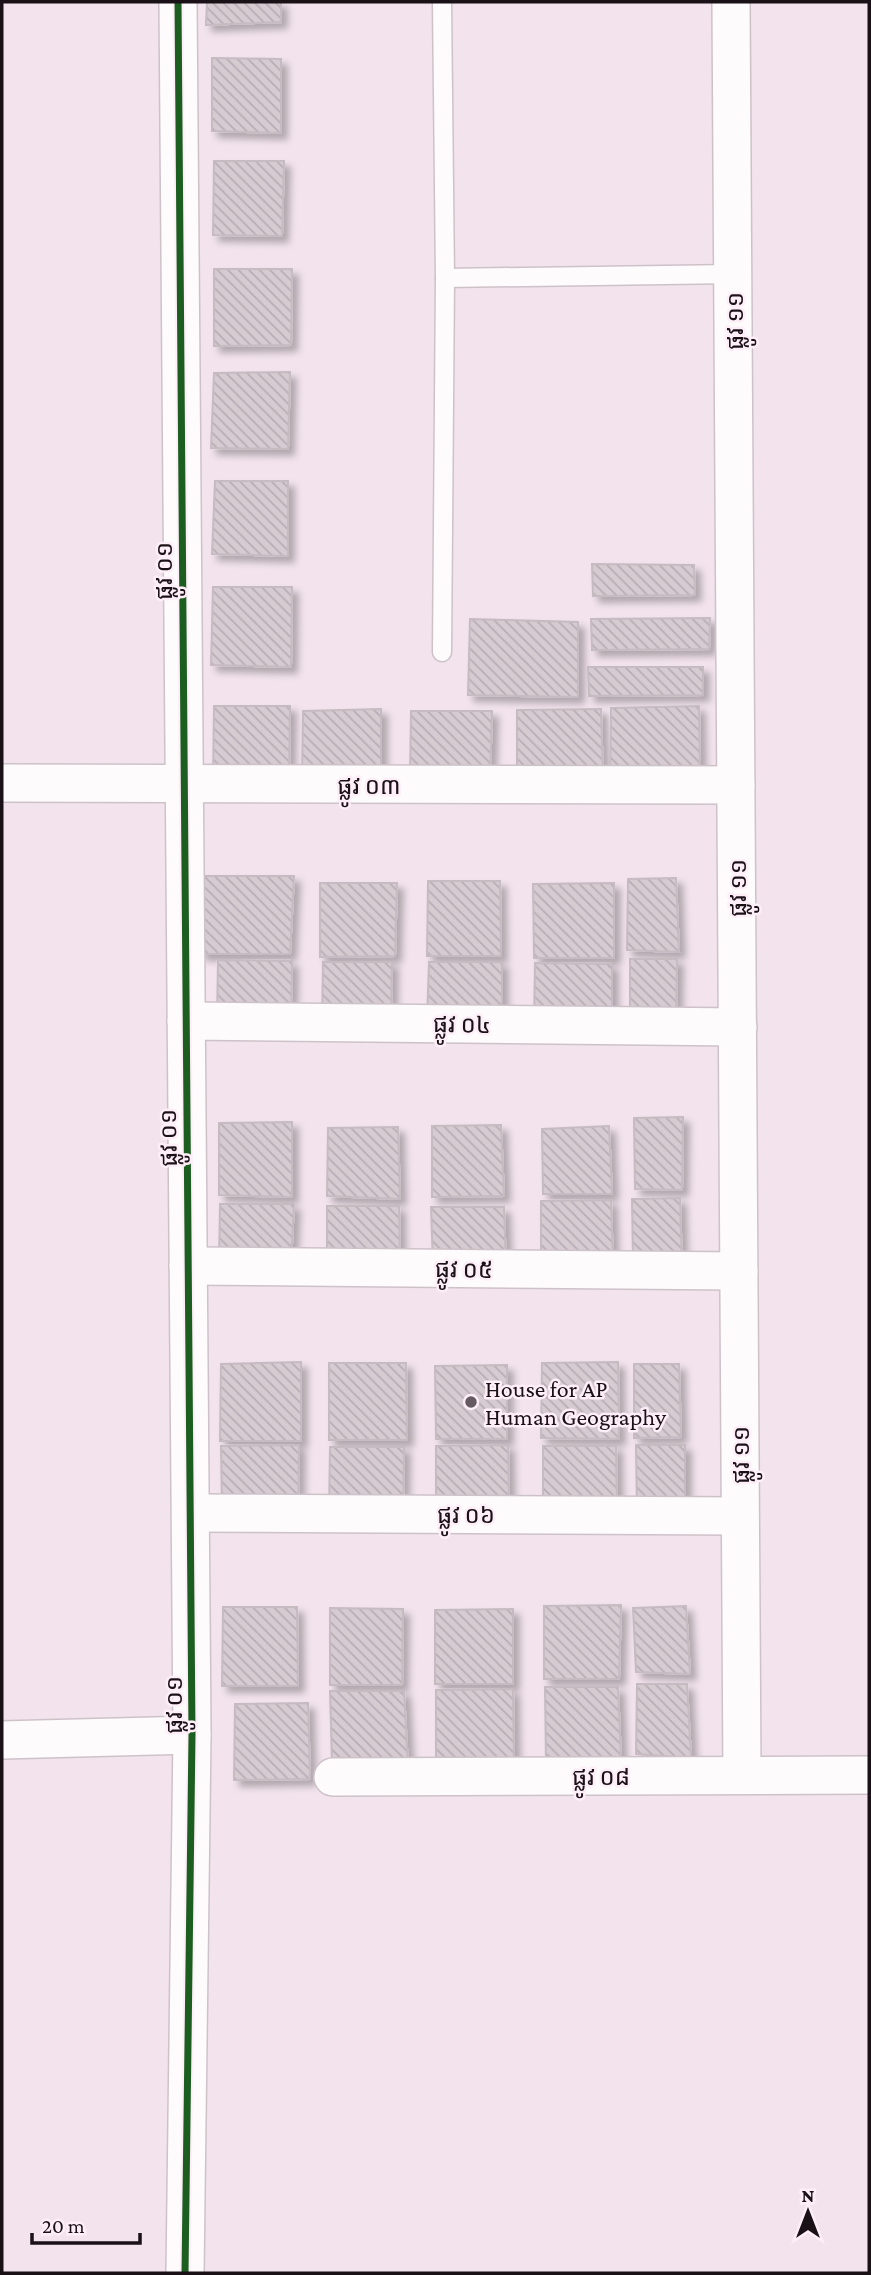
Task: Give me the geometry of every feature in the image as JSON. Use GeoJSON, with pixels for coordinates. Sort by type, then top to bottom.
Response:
{"type":"FeatureCollection","features":[{"type":"Feature","properties":{"kind":"street","name":"ផ្លូវ ០១"},"geometry":{"type":"LineString","coordinates":[[178,2],[192,1735],[185,2273]]}},
{"type":"Feature","properties":{"kind":"street","name":"ផ្លូវ ១១"},"geometry":{"type":"LineString","coordinates":[[732,2],[742,1775]]}},
{"type":"Feature","properties":{"kind":"street","name":"ផ្លូវ ០៣"},"geometry":{"type":"LineString","coordinates":[[2,783],[736,785]]}},
{"type":"Feature","properties":{"kind":"street","name":"ផ្លូវ ០៤"},"geometry":{"type":"LineString","coordinates":[[186,1021],[738,1027]]}},
{"type":"Feature","properties":{"kind":"street","name":"ផ្លូវ ០៥"},"geometry":{"type":"LineString","coordinates":[[188,1266],[739,1271]]}},
{"type":"Feature","properties":{"kind":"street","name":"ផ្លូវ ០៦"},"geometry":{"type":"LineString","coordinates":[[191,1513],[740,1516]]}},
{"type":"Feature","properties":{"kind":"street"},"geometry":{"type":"LineString","coordinates":[[2,1740],[192,1735]]}},
{"type":"Feature","properties":{"kind":"street","name":"ផ្លូវ ០៨"},"geometry":{"type":"LineString","coordinates":[[333,1777],[869,1775]]}},
{"type":"Feature","properties":{"kind":"lane"},"geometry":{"type":"LineString","coordinates":[[442,2],[445,278],[442,652]]}},
{"type":"Feature","properties":{"kind":"lane"},"geometry":{"type":"LineString","coordinates":[[445,278],[734,274]]}},
{"type":"Feature","properties":{"kind":"building"},"geometry":{"type":"Polygon","coordinates":[[[207,2],[281,2],[281,22],[206,25],[207,2]]]}},
{"type":"Feature","properties":{"kind":"building"},"geometry":{"type":"Polygon","coordinates":[[[212,58],[281,59],[281,133],[212,131],[212,58]]]}},
{"type":"Feature","properties":{"kind":"building"},"geometry":{"type":"Polygon","coordinates":[[[214,161],[284,161],[282,236],[213,235],[214,161]]]}},
{"type":"Feature","properties":{"kind":"building"},"geometry":{"type":"Polygon","coordinates":[[[214,269],[292,269],[291,345],[214,346],[214,269]]]}},
{"type":"Feature","properties":{"kind":"building"},"geometry":{"type":"Polygon","coordinates":[[[290,372],[288,449],[211,448],[214,373],[290,372]]]}},
{"type":"Feature","properties":{"kind":"building"},"geometry":{"type":"Polygon","coordinates":[[[215,481],[288,481],[288,556],[212,554],[215,481]]]}},
{"type":"Feature","properties":{"kind":"building"},"geometry":{"type":"Polygon","coordinates":[[[592,564],[694,565],[695,595],[593,596],[592,564]]]}},
{"type":"Feature","properties":{"kind":"building"},"geometry":{"type":"Polygon","coordinates":[[[213,587],[292,587],[291,667],[211,665],[213,587]]]}},
{"type":"Feature","properties":{"kind":"building"},"geometry":{"type":"Polygon","coordinates":[[[710,618],[709,649],[592,650],[591,619],[710,618]]]}},
{"type":"Feature","properties":{"kind":"building"},"geometry":{"type":"Polygon","coordinates":[[[470,619],[578,622],[578,697],[468,695],[470,619]]]}},
{"type":"Feature","properties":{"kind":"building"},"geometry":{"type":"Polygon","coordinates":[[[588,667],[703,667],[703,695],[589,696],[588,667]]]}},
{"type":"Feature","properties":{"kind":"building"},"geometry":{"type":"Polygon","coordinates":[[[214,706],[290,706],[289,780],[213,779],[214,706]]]}},
{"type":"Feature","properties":{"kind":"building"},"geometry":{"type":"Polygon","coordinates":[[[699,706],[700,779],[610,779],[611,708],[699,706]]]}},
{"type":"Feature","properties":{"kind":"building"},"geometry":{"type":"Polygon","coordinates":[[[381,709],[381,781],[302,781],[303,711],[381,709]]]}},
{"type":"Feature","properties":{"kind":"building"},"geometry":{"type":"Polygon","coordinates":[[[601,709],[603,780],[517,778],[517,710],[601,709]]]}},
{"type":"Feature","properties":{"kind":"building"},"geometry":{"type":"Polygon","coordinates":[[[411,711],[492,711],[490,778],[410,778],[411,711]]]}},
{"type":"Feature","properties":{"kind":"building"},"geometry":{"type":"Polygon","coordinates":[[[199,876],[294,876],[290,954],[200,954],[199,876]]]}},
{"type":"Feature","properties":{"kind":"building"},"geometry":{"type":"Polygon","coordinates":[[[676,878],[679,952],[627,950],[628,879],[676,878]]]}},
{"type":"Feature","properties":{"kind":"building"},"geometry":{"type":"Polygon","coordinates":[[[428,881],[500,881],[501,956],[427,956],[428,881]]]}},
{"type":"Feature","properties":{"kind":"building"},"geometry":{"type":"Polygon","coordinates":[[[320,883],[397,883],[395,956],[320,957],[320,883]]]}},
{"type":"Feature","properties":{"kind":"building"},"geometry":{"type":"Polygon","coordinates":[[[614,883],[614,958],[534,958],[533,884],[614,883]]]}},
{"type":"Feature","properties":{"kind":"building"},"geometry":{"type":"Polygon","coordinates":[[[630,959],[677,959],[676,1019],[630,1019],[630,959]]]}},
{"type":"Feature","properties":{"kind":"building"},"geometry":{"type":"Polygon","coordinates":[[[218,960],[292,961],[291,1018],[217,1019],[218,960]]]}},
{"type":"Feature","properties":{"kind":"building"},"geometry":{"type":"Polygon","coordinates":[[[323,962],[392,962],[391,1020],[322,1020],[323,962]]]}},
{"type":"Feature","properties":{"kind":"building"},"geometry":{"type":"Polygon","coordinates":[[[429,962],[502,962],[502,1021],[427,1020],[429,962]]]}},
{"type":"Feature","properties":{"kind":"building"},"geometry":{"type":"Polygon","coordinates":[[[535,963],[612,964],[612,1024],[534,1023],[535,963]]]}},
{"type":"Feature","properties":{"kind":"building"},"geometry":{"type":"Polygon","coordinates":[[[683,1117],[682,1190],[635,1189],[634,1118],[683,1117]]]}},
{"type":"Feature","properties":{"kind":"building"},"geometry":{"type":"Polygon","coordinates":[[[292,1122],[292,1197],[219,1195],[219,1123],[292,1122]]]}},
{"type":"Feature","properties":{"kind":"building"},"geometry":{"type":"Polygon","coordinates":[[[501,1125],[504,1196],[432,1197],[432,1126],[501,1125]]]}},
{"type":"Feature","properties":{"kind":"building"},"geometry":{"type":"Polygon","coordinates":[[[609,1126],[612,1194],[543,1194],[542,1129],[609,1126]]]}},
{"type":"Feature","properties":{"kind":"building"},"geometry":{"type":"Polygon","coordinates":[[[398,1127],[400,1199],[327,1196],[328,1128],[398,1127]]]}},
{"type":"Feature","properties":{"kind":"building"},"geometry":{"type":"Polygon","coordinates":[[[680,1198],[682,1266],[633,1262],[632,1199],[680,1198]]]}},
{"type":"Feature","properties":{"kind":"building"},"geometry":{"type":"Polygon","coordinates":[[[611,1200],[613,1265],[541,1262],[541,1201],[611,1200]]]}},
{"type":"Feature","properties":{"kind":"building"},"geometry":{"type":"Polygon","coordinates":[[[220,1204],[294,1204],[291,1264],[219,1262],[220,1204]]]}},
{"type":"Feature","properties":{"kind":"building"},"geometry":{"type":"Polygon","coordinates":[[[327,1206],[399,1206],[400,1264],[327,1264],[327,1206]]]}},
{"type":"Feature","properties":{"kind":"building"},"geometry":{"type":"Polygon","coordinates":[[[431,1207],[504,1207],[506,1267],[433,1265],[431,1207]]]}},
{"type":"Feature","properties":{"kind":"building"},"geometry":{"type":"Polygon","coordinates":[[[301,1362],[301,1441],[220,1441],[221,1364],[301,1362]]]}},
{"type":"Feature","properties":{"kind":"building"},"geometry":{"type":"Polygon","coordinates":[[[618,1362],[619,1439],[541,1438],[542,1363],[618,1362]]]}},
{"type":"Feature","properties":{"kind":"building"},"geometry":{"type":"Polygon","coordinates":[[[329,1363],[406,1363],[407,1440],[329,1440],[329,1363]]]}},
{"type":"Feature","properties":{"kind":"building"},"geometry":{"type":"Polygon","coordinates":[[[634,1364],[679,1364],[681,1437],[634,1438],[634,1364]]]}},
{"type":"Feature","properties":{"kind":"building","name":"House for AP Human Geography"},"geometry":{"type":"Polygon","coordinates":[[[507,1365],[507,1439],[436,1439],[435,1366],[507,1365]]]}},
{"type":"Feature","properties":{"kind":"building"},"geometry":{"type":"Polygon","coordinates":[[[299,1445],[298,1511],[222,1510],[221,1446],[299,1445]]]}},
{"type":"Feature","properties":{"kind":"building"},"geometry":{"type":"Polygon","coordinates":[[[508,1445],[509,1513],[436,1512],[436,1446],[508,1445]]]}},
{"type":"Feature","properties":{"kind":"building"},"geometry":{"type":"Polygon","coordinates":[[[636,1445],[685,1445],[685,1513],[637,1513],[636,1445]]]}},
{"type":"Feature","properties":{"kind":"building"},"geometry":{"type":"Polygon","coordinates":[[[543,1446],[616,1446],[617,1513],[543,1513],[543,1446]]]}},
{"type":"Feature","properties":{"kind":"building"},"geometry":{"type":"Polygon","coordinates":[[[330,1447],[404,1447],[403,1512],[329,1511],[330,1447]]]}},
{"type":"Feature","properties":{"kind":"building"},"geometry":{"type":"Polygon","coordinates":[[[621,1605],[619,1679],[544,1679],[544,1606],[621,1605]]]}},
{"type":"Feature","properties":{"kind":"building"},"geometry":{"type":"Polygon","coordinates":[[[686,1606],[690,1674],[636,1672],[633,1608],[686,1606]]]}},
{"type":"Feature","properties":{"kind":"building"},"geometry":{"type":"Polygon","coordinates":[[[223,1607],[297,1607],[298,1686],[222,1686],[223,1607]]]}},
{"type":"Feature","properties":{"kind":"building"},"geometry":{"type":"Polygon","coordinates":[[[330,1608],[403,1609],[402,1685],[330,1685],[330,1608]]]}},
{"type":"Feature","properties":{"kind":"building"},"geometry":{"type":"Polygon","coordinates":[[[513,1609],[513,1684],[435,1684],[435,1610],[513,1609]]]}},
{"type":"Feature","properties":{"kind":"building"},"geometry":{"type":"Polygon","coordinates":[[[637,1684],[687,1684],[691,1758],[636,1754],[637,1684]]]}},
{"type":"Feature","properties":{"kind":"building"},"geometry":{"type":"Polygon","coordinates":[[[545,1687],[618,1687],[621,1760],[546,1762],[545,1687]]]}},
{"type":"Feature","properties":{"kind":"building"},"geometry":{"type":"Polygon","coordinates":[[[513,1689],[514,1763],[436,1763],[436,1690],[513,1689]]]}},
{"type":"Feature","properties":{"kind":"building"},"geometry":{"type":"Polygon","coordinates":[[[330,1691],[404,1691],[408,1766],[332,1763],[330,1691]]]}},
{"type":"Feature","properties":{"kind":"building"},"geometry":{"type":"Polygon","coordinates":[[[308,1703],[310,1779],[234,1780],[235,1704],[308,1703]]]}},
{"type":"Feature","properties":{"kind":"cycle path"},"geometry":{"type":"LineString","coordinates":[[178,2],[192,1735],[185,2273]]}},
{"type":"Feature","properties":{"kind":"place","name":"House for AP Human Geography"},"geometry":{"type":"Point","coordinates":[471,1402]}}]}
